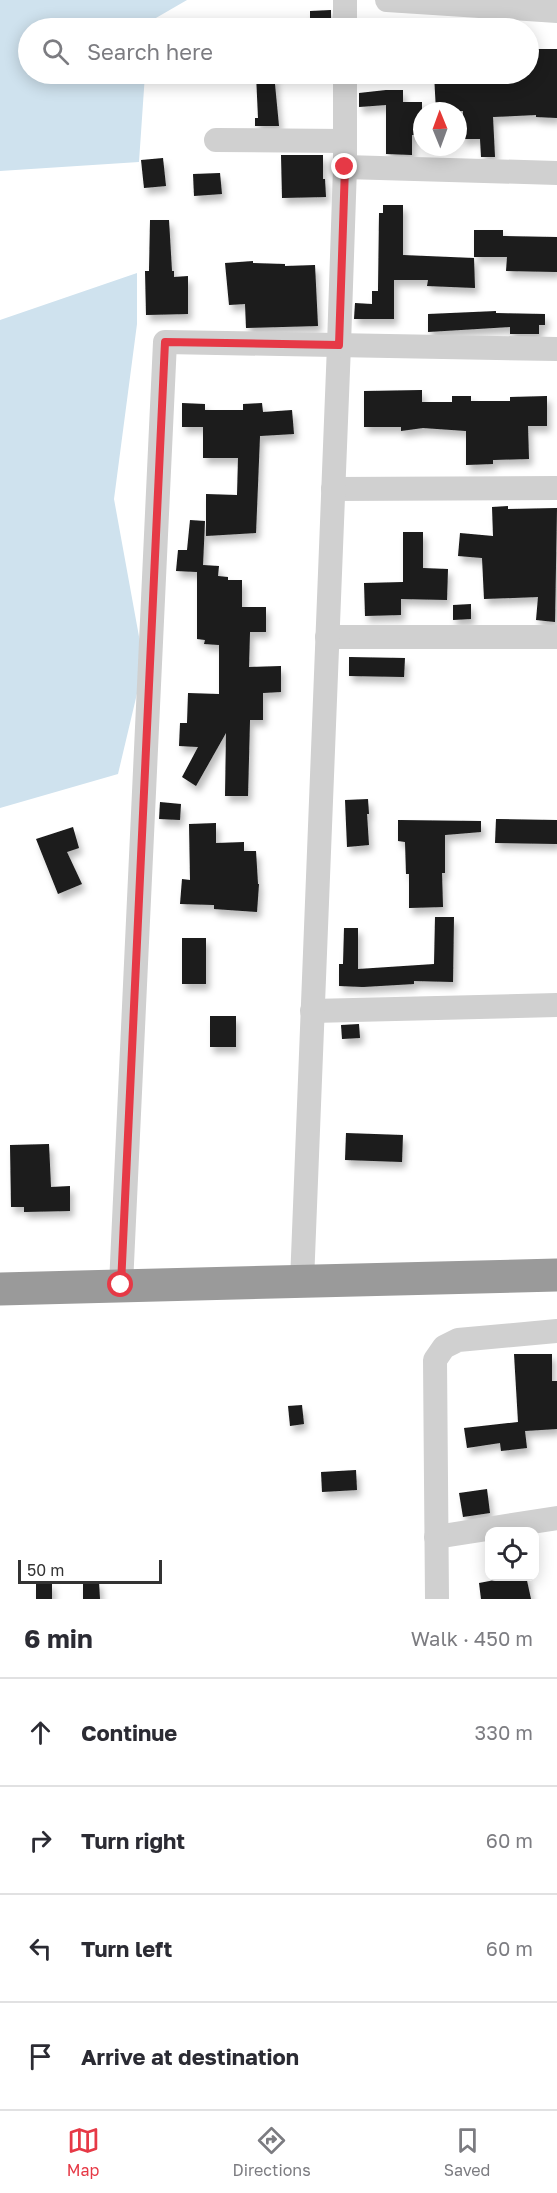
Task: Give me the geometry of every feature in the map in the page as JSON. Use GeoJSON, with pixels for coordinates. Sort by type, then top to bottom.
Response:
{"type":"FeatureCollection","features":[{"type":"Feature","properties":{"kind":"highway"},"geometry":{"type":"LineString","coordinates":[[0,1288],[557,1275]]}},
{"type":"Feature","properties":{"kind":"street"},"geometry":{"type":"LineString","coordinates":[[345,0],[345,18]]}},
{"type":"Feature","properties":{"kind":"street"},"geometry":{"type":"LineString","coordinates":[[387,0],[557,12]]}},
{"type":"Feature","properties":{"kind":"street"},"geometry":{"type":"LineString","coordinates":[[302,1282],[339,345],[345,167],[345,84]]}},
{"type":"Feature","properties":{"kind":"street"},"geometry":{"type":"LineString","coordinates":[[216,140],[345,141]]}},
{"type":"Feature","properties":{"kind":"street"},"geometry":{"type":"LineString","coordinates":[[345,167],[557,172]]}},
{"type":"Feature","properties":{"kind":"street"},"geometry":{"type":"LineString","coordinates":[[121,1285],[165,342],[557,349]]}},
{"type":"Feature","properties":{"kind":"street"},"geometry":{"type":"LineString","coordinates":[[333,489],[557,488]]}},
{"type":"Feature","properties":{"kind":"street"},"geometry":{"type":"LineString","coordinates":[[327,638],[557,637]]}},
{"type":"Feature","properties":{"kind":"street"},"geometry":{"type":"LineString","coordinates":[[312,1011],[557,1005]]}},
{"type":"Feature","properties":{"kind":"street"},"geometry":{"type":"LineString","coordinates":[[437,1599],[435,1360],[439,1352],[458,1340],[557,1331]]}},
{"type":"Feature","properties":{"kind":"street"},"geometry":{"type":"LineString","coordinates":[[436,1537],[557,1518]]}},
{"type":"Feature","properties":{"kind":"water"},"geometry":{"type":"Polygon","coordinates":[[[0,0],[187,0],[156,18],[18,18],[18,84],[144,84],[139,162],[0,171],[0,0]]]}},
{"type":"Feature","properties":{"kind":"water"},"geometry":{"type":"Polygon","coordinates":[[[137,273],[137,324],[114,499],[144,664],[118,774],[0,808],[0,320],[137,273]]]}},
{"type":"Feature","properties":{"kind":"building"},"geometry":{"type":"Polygon","coordinates":[[[331,10],[331,18],[310,18],[310,11],[331,10]]]}},
{"type":"Feature","properties":{"kind":"building"},"geometry":{"type":"Polygon","coordinates":[[[539,49],[557,49],[557,118],[536,117],[536,115],[493,117],[495,157],[481,157],[480,139],[467,139],[467,102],[436,102],[435,84],[539,84],[539,49]]]}},
{"type":"Feature","properties":{"kind":"building"},"geometry":{"type":"Polygon","coordinates":[[[256,84],[275,84],[279,126],[255,126],[255,118],[258,118],[256,84]]]}},
{"type":"Feature","properties":{"kind":"building"},"geometry":{"type":"Polygon","coordinates":[[[403,90],[403,102],[413,102],[412,155],[386,154],[386,105],[359,107],[359,93],[403,90]]]}},
{"type":"Feature","properties":{"kind":"building"},"geometry":{"type":"Polygon","coordinates":[[[281,155],[323,155],[326,197],[282,198],[281,155]]]}},
{"type":"Feature","properties":{"kind":"building"},"geometry":{"type":"Polygon","coordinates":[[[163,158],[166,186],[144,188],[141,160],[163,158]]]}},
{"type":"Feature","properties":{"kind":"building"},"geometry":{"type":"Polygon","coordinates":[[[220,173],[222,194],[194,196],[193,174],[220,173]]]}},
{"type":"Feature","properties":{"kind":"building"},"geometry":{"type":"Polygon","coordinates":[[[383,205],[403,205],[403,255],[474,258],[475,288],[427,286],[428,280],[394,280],[394,319],[354,319],[355,303],[372,304],[372,291],[378,291],[379,213],[383,213],[383,205]]]}},
{"type":"Feature","properties":{"kind":"building"},"geometry":{"type":"Polygon","coordinates":[[[150,220],[169,220],[174,277],[188,276],[188,314],[146,315],[145,271],[149,271],[150,220]]]}},
{"type":"Feature","properties":{"kind":"building"},"geometry":{"type":"Polygon","coordinates":[[[474,230],[503,230],[503,236],[557,237],[557,272],[506,271],[507,257],[474,257],[474,230]]]}},
{"type":"Feature","properties":{"kind":"building"},"geometry":{"type":"Polygon","coordinates":[[[253,261],[253,263],[285,264],[285,266],[315,265],[318,326],[246,328],[245,304],[229,305],[225,263],[253,261]]]}},
{"type":"Feature","properties":{"kind":"building"},"geometry":{"type":"Polygon","coordinates":[[[496,311],[496,313],[545,314],[545,325],[539,325],[539,334],[510,334],[510,327],[428,332],[428,314],[496,311]]]}},
{"type":"Feature","properties":{"kind":"building"},"geometry":{"type":"Polygon","coordinates":[[[422,390],[422,402],[452,402],[452,396],[471,396],[471,401],[510,401],[510,397],[547,396],[547,426],[528,426],[529,459],[493,460],[493,464],[466,465],[466,431],[423,428],[401,431],[401,427],[364,427],[364,391],[422,390]]]}},
{"type":"Feature","properties":{"kind":"building"},"geometry":{"type":"Polygon","coordinates":[[[182,403],[205,404],[205,410],[243,410],[243,404],[262,403],[263,412],[292,410],[294,434],[260,436],[256,533],[206,536],[206,494],[237,495],[238,458],[203,458],[203,427],[182,427],[182,403]]]}},
{"type":"Feature","properties":{"kind":"building"},"geometry":{"type":"Polygon","coordinates":[[[508,506],[508,509],[557,508],[555,622],[536,620],[538,597],[484,599],[482,558],[458,556],[460,533],[493,536],[492,507],[508,506]]]}},
{"type":"Feature","properties":{"kind":"building"},"geometry":{"type":"Polygon","coordinates":[[[190,520],[205,521],[203,565],[219,566],[218,576],[228,577],[228,580],[242,580],[242,607],[266,607],[266,632],[250,632],[249,667],[281,666],[281,692],[263,693],[263,720],[250,720],[248,796],[225,796],[226,733],[196,786],[182,777],[198,747],[179,746],[180,723],[187,723],[188,693],[219,694],[219,645],[204,644],[205,640],[197,639],[197,572],[176,571],[178,550],[187,550],[190,520]]]}},
{"type":"Feature","properties":{"kind":"building"},"geometry":{"type":"Polygon","coordinates":[[[403,532],[423,532],[423,568],[448,569],[447,600],[401,599],[401,615],[365,616],[364,583],[403,582],[403,532]]]}},
{"type":"Feature","properties":{"kind":"building"},"geometry":{"type":"Polygon","coordinates":[[[471,604],[471,619],[453,620],[453,605],[471,604]]]}},
{"type":"Feature","properties":{"kind":"building"},"geometry":{"type":"Polygon","coordinates":[[[349,657],[405,658],[404,677],[349,676],[349,657]]]}},
{"type":"Feature","properties":{"kind":"building"},"geometry":{"type":"Polygon","coordinates":[[[368,799],[369,845],[347,847],[345,800],[368,799]]]}},
{"type":"Feature","properties":{"kind":"building"},"geometry":{"type":"Polygon","coordinates":[[[160,802],[181,804],[180,820],[159,819],[160,802]]]}},
{"type":"Feature","properties":{"kind":"building"},"geometry":{"type":"Polygon","coordinates":[[[496,819],[557,820],[557,844],[495,843],[496,819]]]}},
{"type":"Feature","properties":{"kind":"building"},"geometry":{"type":"Polygon","coordinates":[[[398,820],[481,821],[481,832],[445,835],[445,873],[442,873],[443,907],[409,908],[409,874],[406,874],[405,842],[398,841],[398,820]]]}},
{"type":"Feature","properties":{"kind":"building"},"geometry":{"type":"Polygon","coordinates":[[[216,823],[216,843],[244,842],[244,851],[256,851],[259,884],[257,912],[214,909],[214,905],[180,904],[182,879],[190,880],[189,824],[216,823]]]}},
{"type":"Feature","properties":{"kind":"building"},"geometry":{"type":"Polygon","coordinates":[[[73,827],[79,848],[67,852],[82,884],[58,894],[36,839],[73,827]]]}},
{"type":"Feature","properties":{"kind":"building"},"geometry":{"type":"Polygon","coordinates":[[[435,917],[454,917],[453,982],[414,981],[414,984],[339,986],[339,964],[343,964],[344,928],[358,928],[358,969],[434,964],[435,917]]]}},
{"type":"Feature","properties":{"kind":"building"},"geometry":{"type":"Polygon","coordinates":[[[182,938],[206,938],[206,984],[182,984],[182,938]]]}},
{"type":"Feature","properties":{"kind":"building"},"geometry":{"type":"Polygon","coordinates":[[[210,1016],[236,1016],[236,1047],[210,1047],[210,1016]]]}},
{"type":"Feature","properties":{"kind":"building"},"geometry":{"type":"Polygon","coordinates":[[[359,1024],[360,1038],[342,1039],[341,1025],[359,1024]]]}},
{"type":"Feature","properties":{"kind":"building"},"geometry":{"type":"Polygon","coordinates":[[[346,1133],[403,1135],[402,1162],[345,1160],[346,1133]]]}},
{"type":"Feature","properties":{"kind":"building"},"geometry":{"type":"Polygon","coordinates":[[[49,1144],[51,1187],[70,1186],[70,1211],[24,1212],[24,1207],[11,1207],[10,1145],[49,1144]]]}},
{"type":"Feature","properties":{"kind":"building"},"geometry":{"type":"Polygon","coordinates":[[[514,1354],[552,1354],[552,1381],[557,1381],[557,1429],[525,1431],[527,1448],[501,1451],[500,1443],[467,1448],[464,1428],[518,1422],[514,1354]]]}},
{"type":"Feature","properties":{"kind":"building"},"geometry":{"type":"Polygon","coordinates":[[[302,1405],[304,1424],[290,1426],[288,1406],[302,1405]]]}},
{"type":"Feature","properties":{"kind":"building"},"geometry":{"type":"Polygon","coordinates":[[[356,1470],[357,1490],[322,1492],[321,1472],[356,1470]]]}},
{"type":"Feature","properties":{"kind":"building"},"geometry":{"type":"Polygon","coordinates":[[[487,1489],[490,1513],[463,1517],[459,1493],[487,1489]]]}},
{"type":"Feature","properties":{"kind":"building"},"geometry":{"type":"Polygon","coordinates":[[[527,1581],[531,1599],[481,1599],[479,1583],[527,1581]]]}},
{"type":"Feature","properties":{"kind":"building"},"geometry":{"type":"Polygon","coordinates":[[[83,1582],[99,1582],[100,1599],[83,1599],[83,1582]]]}},
{"type":"Feature","properties":{"kind":"building"},"geometry":{"type":"Polygon","coordinates":[[[36,1583],[52,1583],[52,1599],[36,1599],[36,1583]]]}},
{"type":"Feature","properties":{"kind":"route"},"geometry":{"type":"LineString","coordinates":[[121,1285],[165,342],[339,345],[345,167]]}}]}
